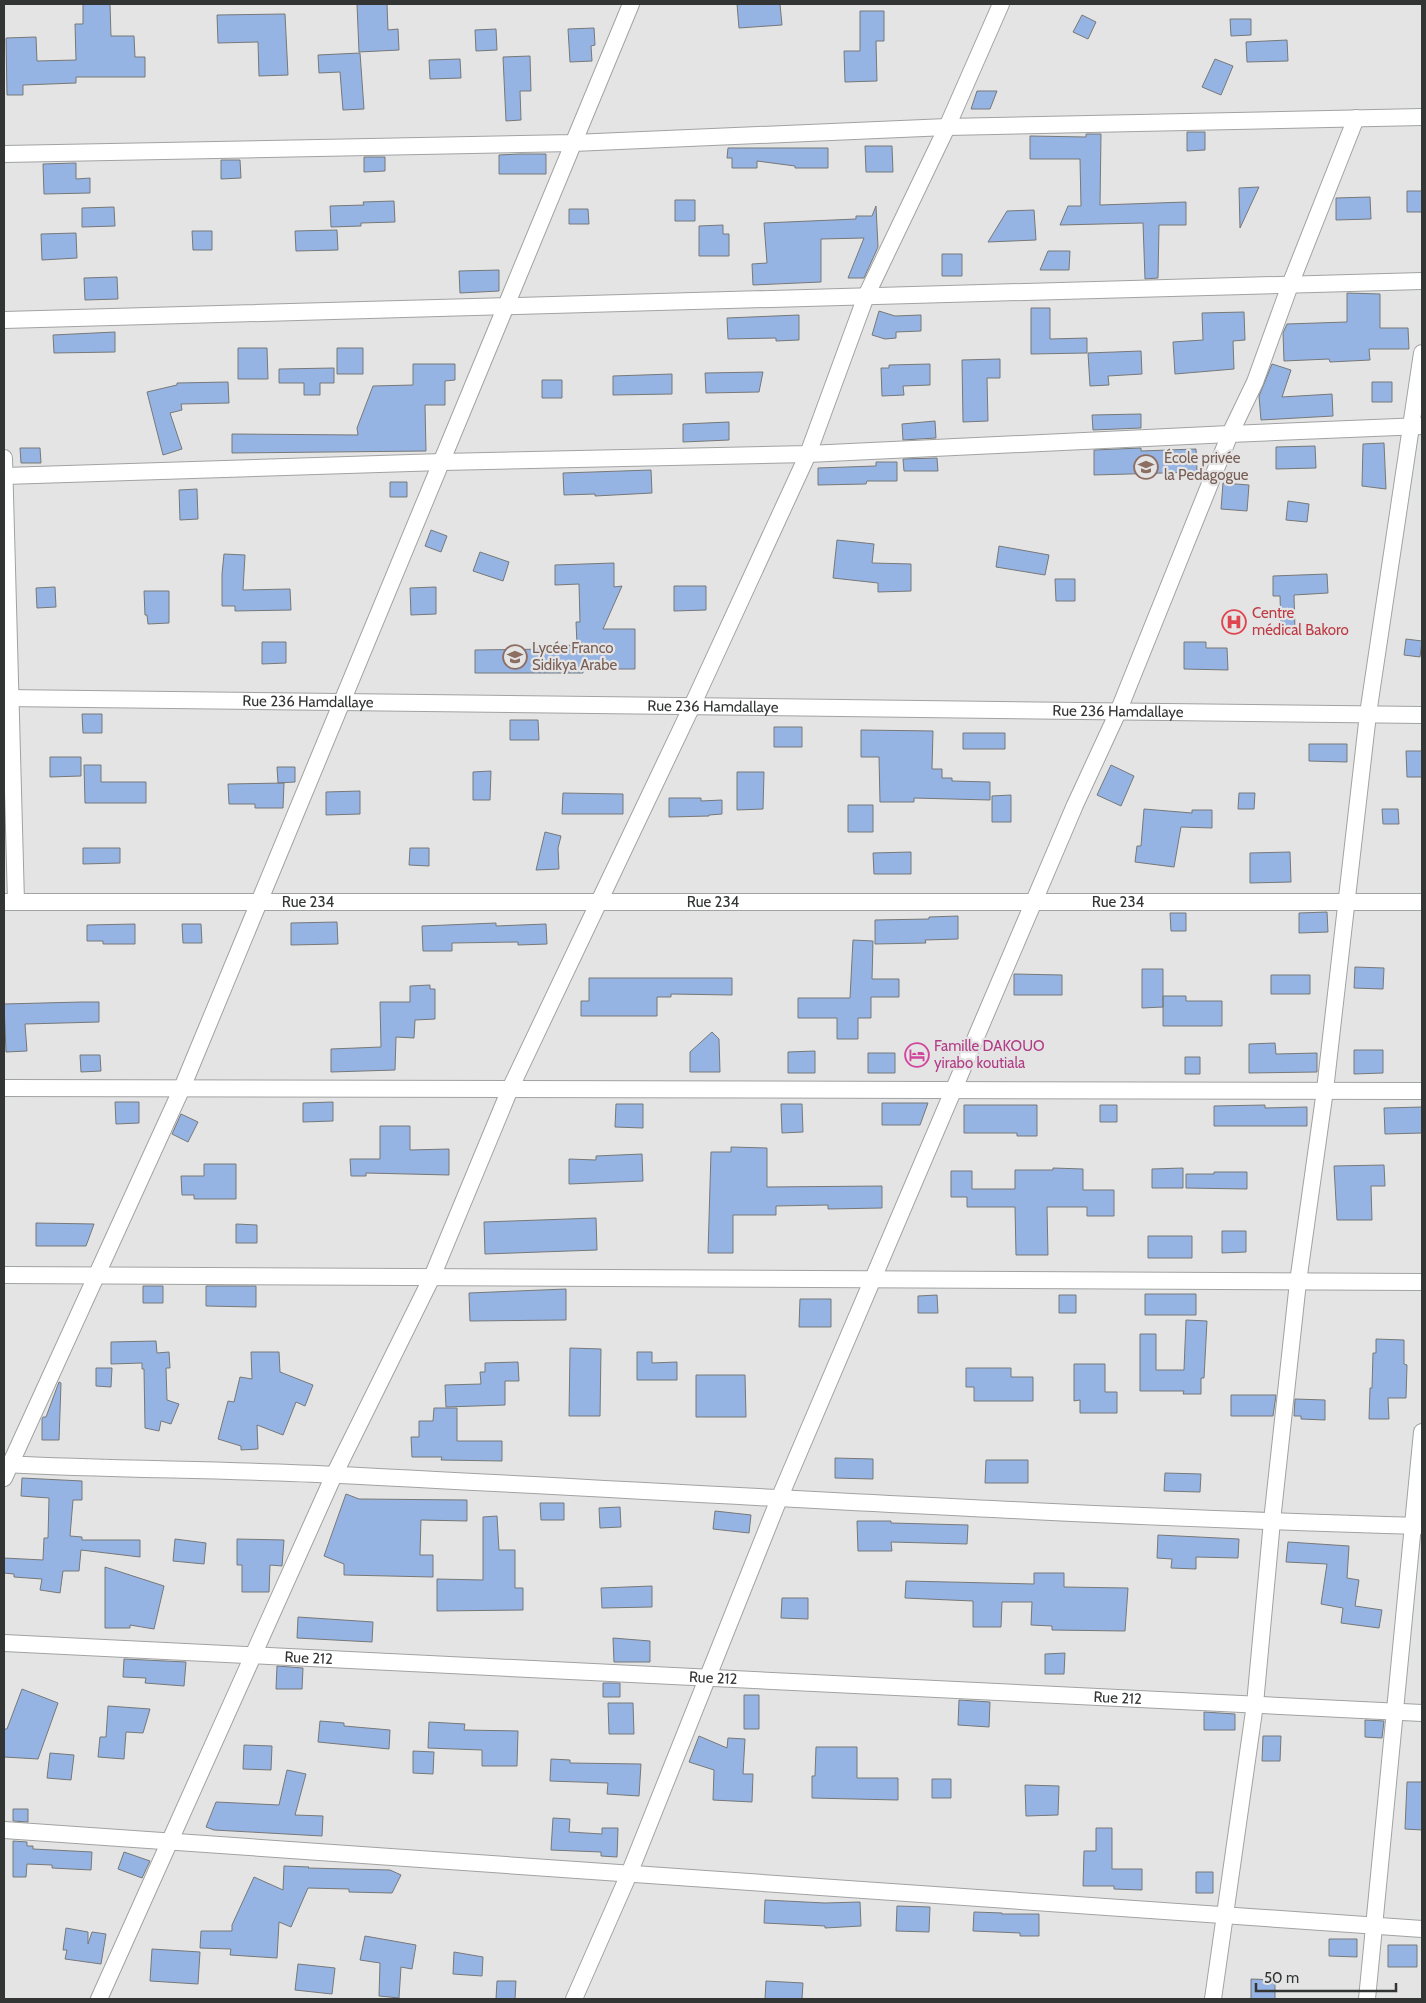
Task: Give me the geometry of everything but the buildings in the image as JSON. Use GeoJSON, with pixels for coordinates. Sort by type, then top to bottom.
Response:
{"type":"FeatureCollection","features":[{"type":"Feature","properties":{"kind":"street"},"geometry":{"type":"LineString","coordinates":[[631,4],[182,1088],[6,1469],[334,1474],[779,1499],[1272,1522],[1418,1526]]}},
{"type":"Feature","properties":{"kind":"street"},"geometry":{"type":"LineString","coordinates":[[99,1999],[334,1474],[432,1278],[510,1089],[692,706],[808,454],[866,296],[947,127],[1001,4]]}},
{"type":"Feature","properties":{"kind":"street"},"geometry":{"type":"LineString","coordinates":[[4,154],[573,143],[947,127],[1422,117]]}},
{"type":"Feature","properties":{"kind":"street"},"geometry":{"type":"LineString","coordinates":[[574,1999],[629,1874],[779,1499],[1075,805],[1118,712],[1230,434],[1255,382],[1290,285],[1356,118]]}},
{"type":"Feature","properties":{"kind":"street"},"geometry":{"type":"LineString","coordinates":[[4,320],[1422,281]]}},
{"type":"Feature","properties":{"kind":"street"},"geometry":{"type":"LineString","coordinates":[[1213,1999],[1255,1704],[1272,1522],[1298,1282],[1325,1090],[1368,714],[1417,426],[1422,353]]}},
{"type":"Feature","properties":{"kind":"street"},"geometry":{"type":"LineString","coordinates":[[4,476],[442,462],[808,454],[1417,426]]}},
{"type":"Feature","properties":{"kind":"street"},"geometry":{"type":"LineString","coordinates":[[4,458],[10,902]]}},
{"type":"Feature","properties":{"kind":"street","name":"Rue 236 Hamdallaye"},"geometry":{"type":"LineString","coordinates":[[7,698],[1422,715]]}},
{"type":"Feature","properties":{"kind":"street","name":"Rue 234"},"geometry":{"type":"LineString","coordinates":[[10,902],[1422,902]]}},
{"type":"Feature","properties":{"kind":"street"},"geometry":{"type":"LineString","coordinates":[[4,1088],[1422,1090]]}},
{"type":"Feature","properties":{"kind":"street"},"geometry":{"type":"LineString","coordinates":[[4,1275],[1422,1282]]}},
{"type":"Feature","properties":{"kind":"street"},"geometry":{"type":"LineString","coordinates":[[1367,1999],[1396,1710],[1418,1526],[1422,1432]]}},
{"type":"Feature","properties":{"kind":"street","name":"Rue 212"},"geometry":{"type":"LineString","coordinates":[[4,1643],[1422,1712]]}},
{"type":"Feature","properties":{"kind":"street"},"geometry":{"type":"LineString","coordinates":[[4,1830],[1422,1929]]}},
{"type":"Feature","properties":{"kind":"place","name":"École privée la Pedagogue"},"geometry":{"type":"Point","coordinates":[1146,467]}},
{"type":"Feature","properties":{"kind":"place","name":"Centre médical Bakoro"},"geometry":{"type":"Point","coordinates":[1234,622]}},
{"type":"Feature","properties":{"kind":"place","name":"Lycée Franco Sidikya Arabe"},"geometry":{"type":"Point","coordinates":[515,657]}},
{"type":"Feature","properties":{"kind":"place","name":"Famille DAKOUO yirabo koutiala"},"geometry":{"type":"Point","coordinates":[917,1055]}}]}
